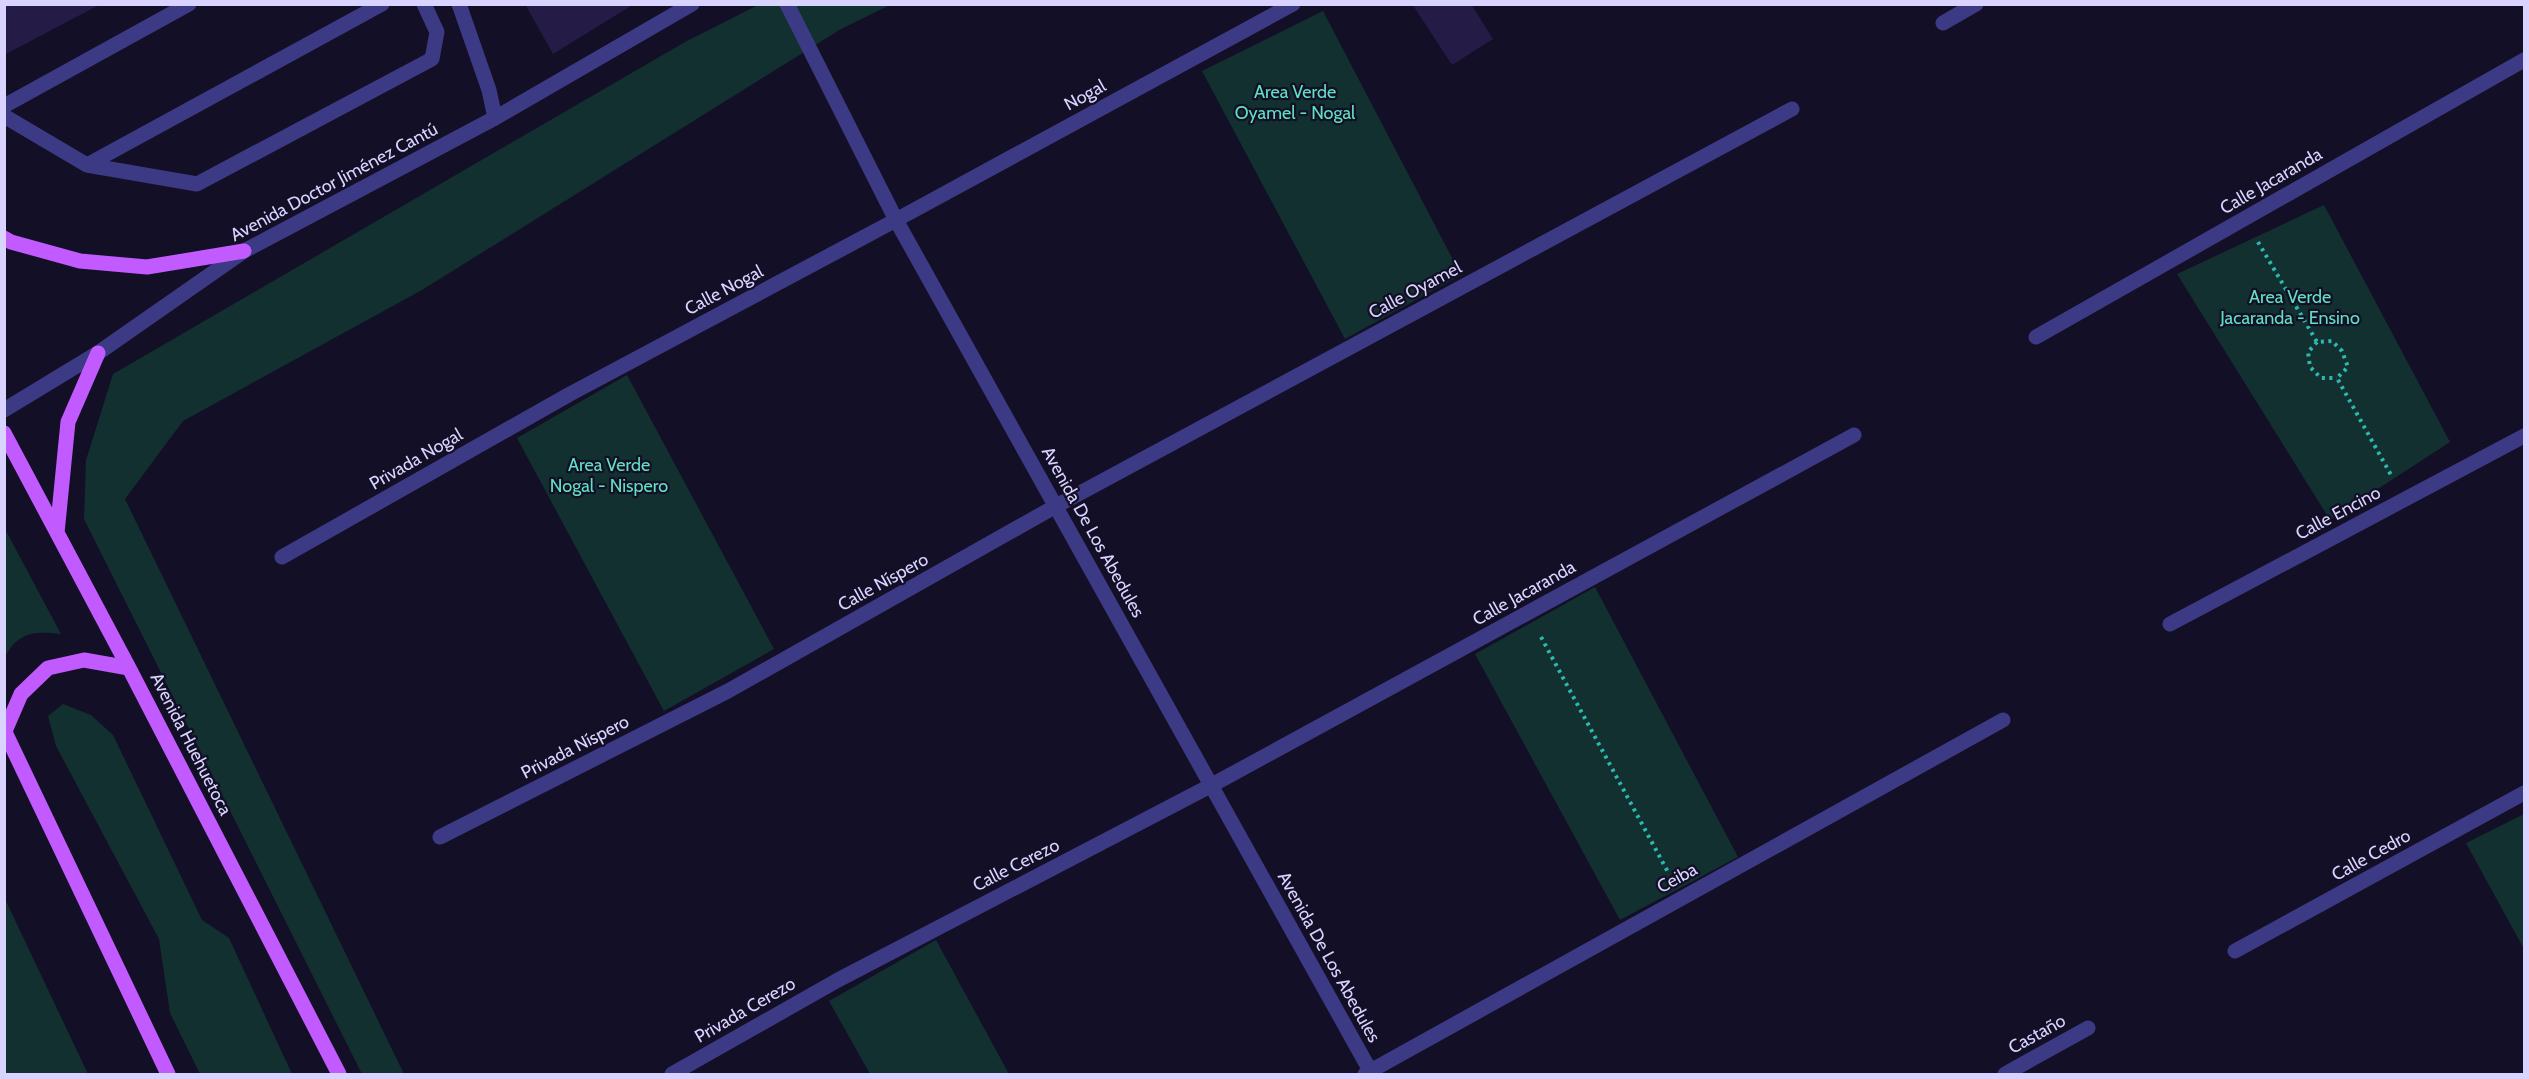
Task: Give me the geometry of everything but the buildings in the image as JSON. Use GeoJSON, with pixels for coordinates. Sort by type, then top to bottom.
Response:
{"type":"FeatureCollection","features":[{"type":"Feature","properties":{"kind":"main road"},"geometry":{"type":"LineString","coordinates":[[4,238],[11,242],[80,261],[147,267],[244,251]]}},
{"type":"Feature","properties":{"kind":"main road"},"geometry":{"type":"LineString","coordinates":[[57,533],[68,422],[98,353]]}},
{"type":"Feature","properties":{"kind":"main road","name":"Avenida Huehuetoca"},"geometry":{"type":"LineString","coordinates":[[4,434],[129,668],[339,1074]]}},
{"type":"Feature","properties":{"kind":"main road"},"geometry":{"type":"LineString","coordinates":[[129,668],[84,660],[48,668],[21,694],[5,731],[168,1074]]}},
{"type":"Feature","properties":{"kind":"street"},"geometry":{"type":"LineString","coordinates":[[4,105],[189,4]]}},
{"type":"Feature","properties":{"kind":"street"},"geometry":{"type":"LineString","coordinates":[[87,165],[382,4]]}},
{"type":"Feature","properties":{"kind":"street"},"geometry":{"type":"LineString","coordinates":[[4,116],[87,165],[197,184],[432,59],[437,32],[424,4]]}},
{"type":"Feature","properties":{"kind":"street"},"geometry":{"type":"LineString","coordinates":[[459,4],[489,90],[495,118]]}},
{"type":"Feature","properties":{"kind":"street","name":"Avenida Doctor Jiménez Cantú"},"geometry":{"type":"LineString","coordinates":[[4,410],[98,353],[244,251],[495,118],[692,4]]}},
{"type":"Feature","properties":{"kind":"street","name":"Avenida De Los Abedules"},"geometry":{"type":"LineString","coordinates":[[787,4],[896,220],[1212,785],[1369,1073]]}},
{"type":"Feature","properties":{"kind":"street","name":"Nogal"},"geometry":{"type":"LineString","coordinates":[[896,220],[1293,4]]}},
{"type":"Feature","properties":{"kind":"street"},"geometry":{"type":"LineString","coordinates":[[1943,23],[1976,4]]}},
{"type":"Feature","properties":{"kind":"street","name":"Calle Jacaranda"},"geometry":{"type":"LineString","coordinates":[[2036,337],[2524,60]]}},
{"type":"Feature","properties":{"kind":"street","name":"Calle Oyamel"},"geometry":{"type":"LineString","coordinates":[[1056,506],[1792,109]]}},
{"type":"Feature","properties":{"kind":"street","name":"Calle Nogal"},"geometry":{"type":"LineString","coordinates":[[570,394],[896,220]]}},
{"type":"Feature","properties":{"kind":"street","name":"Privada Nogal"},"geometry":{"type":"LineString","coordinates":[[282,557],[570,394]]}},
{"type":"Feature","properties":{"kind":"street","name":"Calle Jacaranda"},"geometry":{"type":"LineString","coordinates":[[1212,785],[1854,435]]}},
{"type":"Feature","properties":{"kind":"street","name":"Calle Encino"},"geometry":{"type":"LineString","coordinates":[[2170,624],[2524,436]]}},
{"type":"Feature","properties":{"kind":"street","name":"Calle Níspero"},"geometry":{"type":"LineString","coordinates":[[728,691],[1056,506]]}},
{"type":"Feature","properties":{"kind":"street","name":"Privada Níspero"},"geometry":{"type":"LineString","coordinates":[[440,837],[728,691]]}},
{"type":"Feature","properties":{"kind":"street","name":"Ceiba"},"geometry":{"type":"LineString","coordinates":[[1369,1073],[2003,720]]}},
{"type":"Feature","properties":{"kind":"street","name":"Calle Cerezo"},"geometry":{"type":"LineString","coordinates":[[838,980],[1212,785]]}},
{"type":"Feature","properties":{"kind":"street","name":"Calle Cedro"},"geometry":{"type":"LineString","coordinates":[[2235,951],[2524,793]]}},
{"type":"Feature","properties":{"kind":"street","name":"Privada Cerezo"},"geometry":{"type":"LineString","coordinates":[[672,1074],[838,980]]}},
{"type":"Feature","properties":{"kind":"street","name":"Castaño"},"geometry":{"type":"LineString","coordinates":[[2005,1074],[2088,1028]]}},
{"type":"Feature","properties":{"kind":"path"},"geometry":{"type":"LineString","coordinates":[[2244,219],[2317,342]]}},
{"type":"Feature","properties":{"kind":"path"},"geometry":{"type":"LineString","coordinates":[[2332,341],[2343,351],[2348,367],[2337,378],[2320,378],[2310,368],[2308,352],[2317,342],[2332,341]]}},
{"type":"Feature","properties":{"kind":"path"},"geometry":{"type":"LineString","coordinates":[[2337,378],[2405,500]]}},
{"type":"Feature","properties":{"kind":"path"},"geometry":{"type":"LineString","coordinates":[[1528,613],[1682,898]]}},
{"type":"Feature","properties":{"kind":"green space"},"geometry":{"type":"Polygon","coordinates":[[[758,5],[890,5],[841,29],[422,290],[183,421],[125,499],[404,1074],[362,1074],[84,519],[86,460],[113,374],[685,42],[758,5]]]}},
{"type":"Feature","properties":{"kind":"green space","name":"Area Verde Oyamel - Nogal"},"geometry":{"type":"Polygon","coordinates":[[[1323,11],[1461,275],[1345,339],[1202,71],[1323,11]]]}},
{"type":"Feature","properties":{"kind":"green space","name":"Area Verde Jacaranda - Ensino"},"geometry":{"type":"Polygon","coordinates":[[[2324,205],[2450,442],[2330,520],[2177,274],[2324,205]]]}},
{"type":"Feature","properties":{"kind":"green space","name":"Area Verde Nogal - Nispero"},"geometry":{"type":"Polygon","coordinates":[[[627,375],[774,649],[664,711],[517,438],[627,375]]]}},
{"type":"Feature","properties":{"kind":"green space"},"geometry":{"type":"Polygon","coordinates":[[[5,529],[61,634],[28,635],[16,642],[5,657],[5,529]]]}},
{"type":"Feature","properties":{"kind":"green space"},"geometry":{"type":"Polygon","coordinates":[[[1595,587],[1738,857],[1620,920],[1475,654],[1595,587]]]}},
{"type":"Feature","properties":{"kind":"green space"},"geometry":{"type":"Polygon","coordinates":[[[63,704],[91,715],[113,735],[202,920],[229,938],[292,1074],[200,1074],[170,1013],[159,939],[56,746],[48,716],[63,704]]]}},
{"type":"Feature","properties":{"kind":"green space"},"geometry":{"type":"Polygon","coordinates":[[[2524,814],[2524,949],[2466,843],[2524,814]]]}},
{"type":"Feature","properties":{"kind":"green space"},"geometry":{"type":"Polygon","coordinates":[[[5,899],[88,1074],[5,1074],[5,899]]]}},
{"type":"Feature","properties":{"kind":"green space"},"geometry":{"type":"Polygon","coordinates":[[[936,940],[1009,1074],[870,1074],[829,1001],[936,940]]]}}]}
